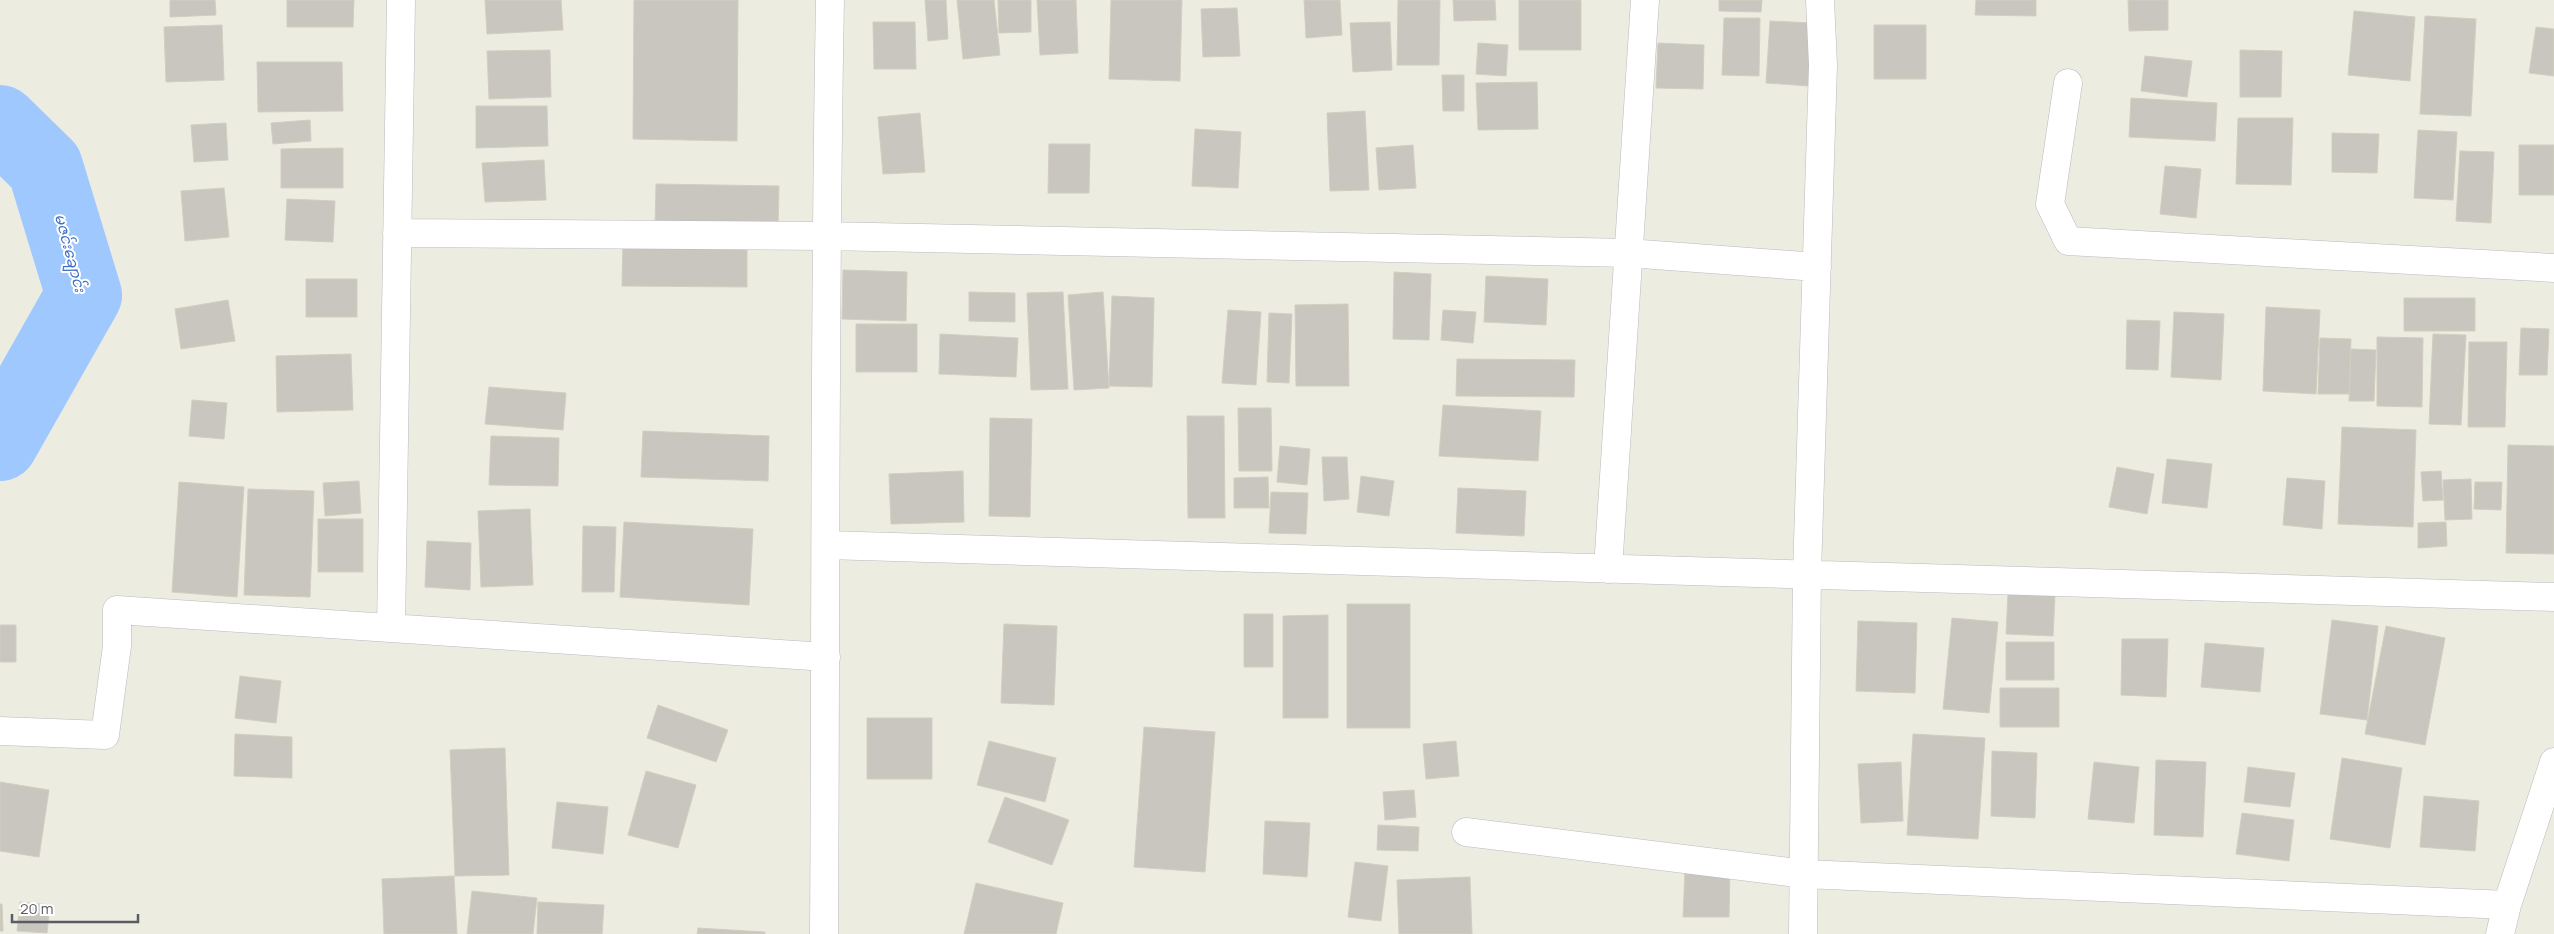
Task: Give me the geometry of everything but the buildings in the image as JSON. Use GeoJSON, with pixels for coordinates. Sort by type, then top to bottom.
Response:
{"type":"FeatureCollection","features":[{"type":"Feature","properties":{"kind":"street"},"geometry":{"type":"LineString","coordinates":[[391,628],[401,0]]}},
{"type":"Feature","properties":{"kind":"street"},"geometry":{"type":"LineString","coordinates":[[824,934],[827,546],[826,236],[830,0]]}},
{"type":"Feature","properties":{"kind":"street"},"geometry":{"type":"LineString","coordinates":[[1608,568],[1645,0]]}},
{"type":"Feature","properties":{"kind":"street"},"geometry":{"type":"LineString","coordinates":[[1803,934],[1807,574],[1823,65],[1820,0]]}},
{"type":"Feature","properties":{"kind":"street"},"geometry":{"type":"LineString","coordinates":[[2068,83],[2050,204],[2068,241],[2554,268]]}},
{"type":"Feature","properties":{"kind":"street"},"geometry":{"type":"LineString","coordinates":[[397,233],[826,236],[1628,253],[1817,267]]}},
{"type":"Feature","properties":{"kind":"street"},"geometry":{"type":"LineString","coordinates":[[827,546],[2554,597]]}},
{"type":"Feature","properties":{"kind":"street"},"geometry":{"type":"LineString","coordinates":[[0,731],[105,735],[117,646],[117,610],[826,657]]}},
{"type":"Feature","properties":{"kind":"street"},"geometry":{"type":"LineString","coordinates":[[2500,934],[2506,905],[2554,762]]}},
{"type":"Feature","properties":{"kind":"street"},"geometry":{"type":"LineString","coordinates":[[1466,832],[1804,874],[2506,905]]}},
{"type":"Feature","properties":{"kind":"waterway","name":"မဇင်းချောင်း"},"geometry":{"type":"LineString","coordinates":[[0,123],[45,167],[84,295],[0,443]]}}]}
